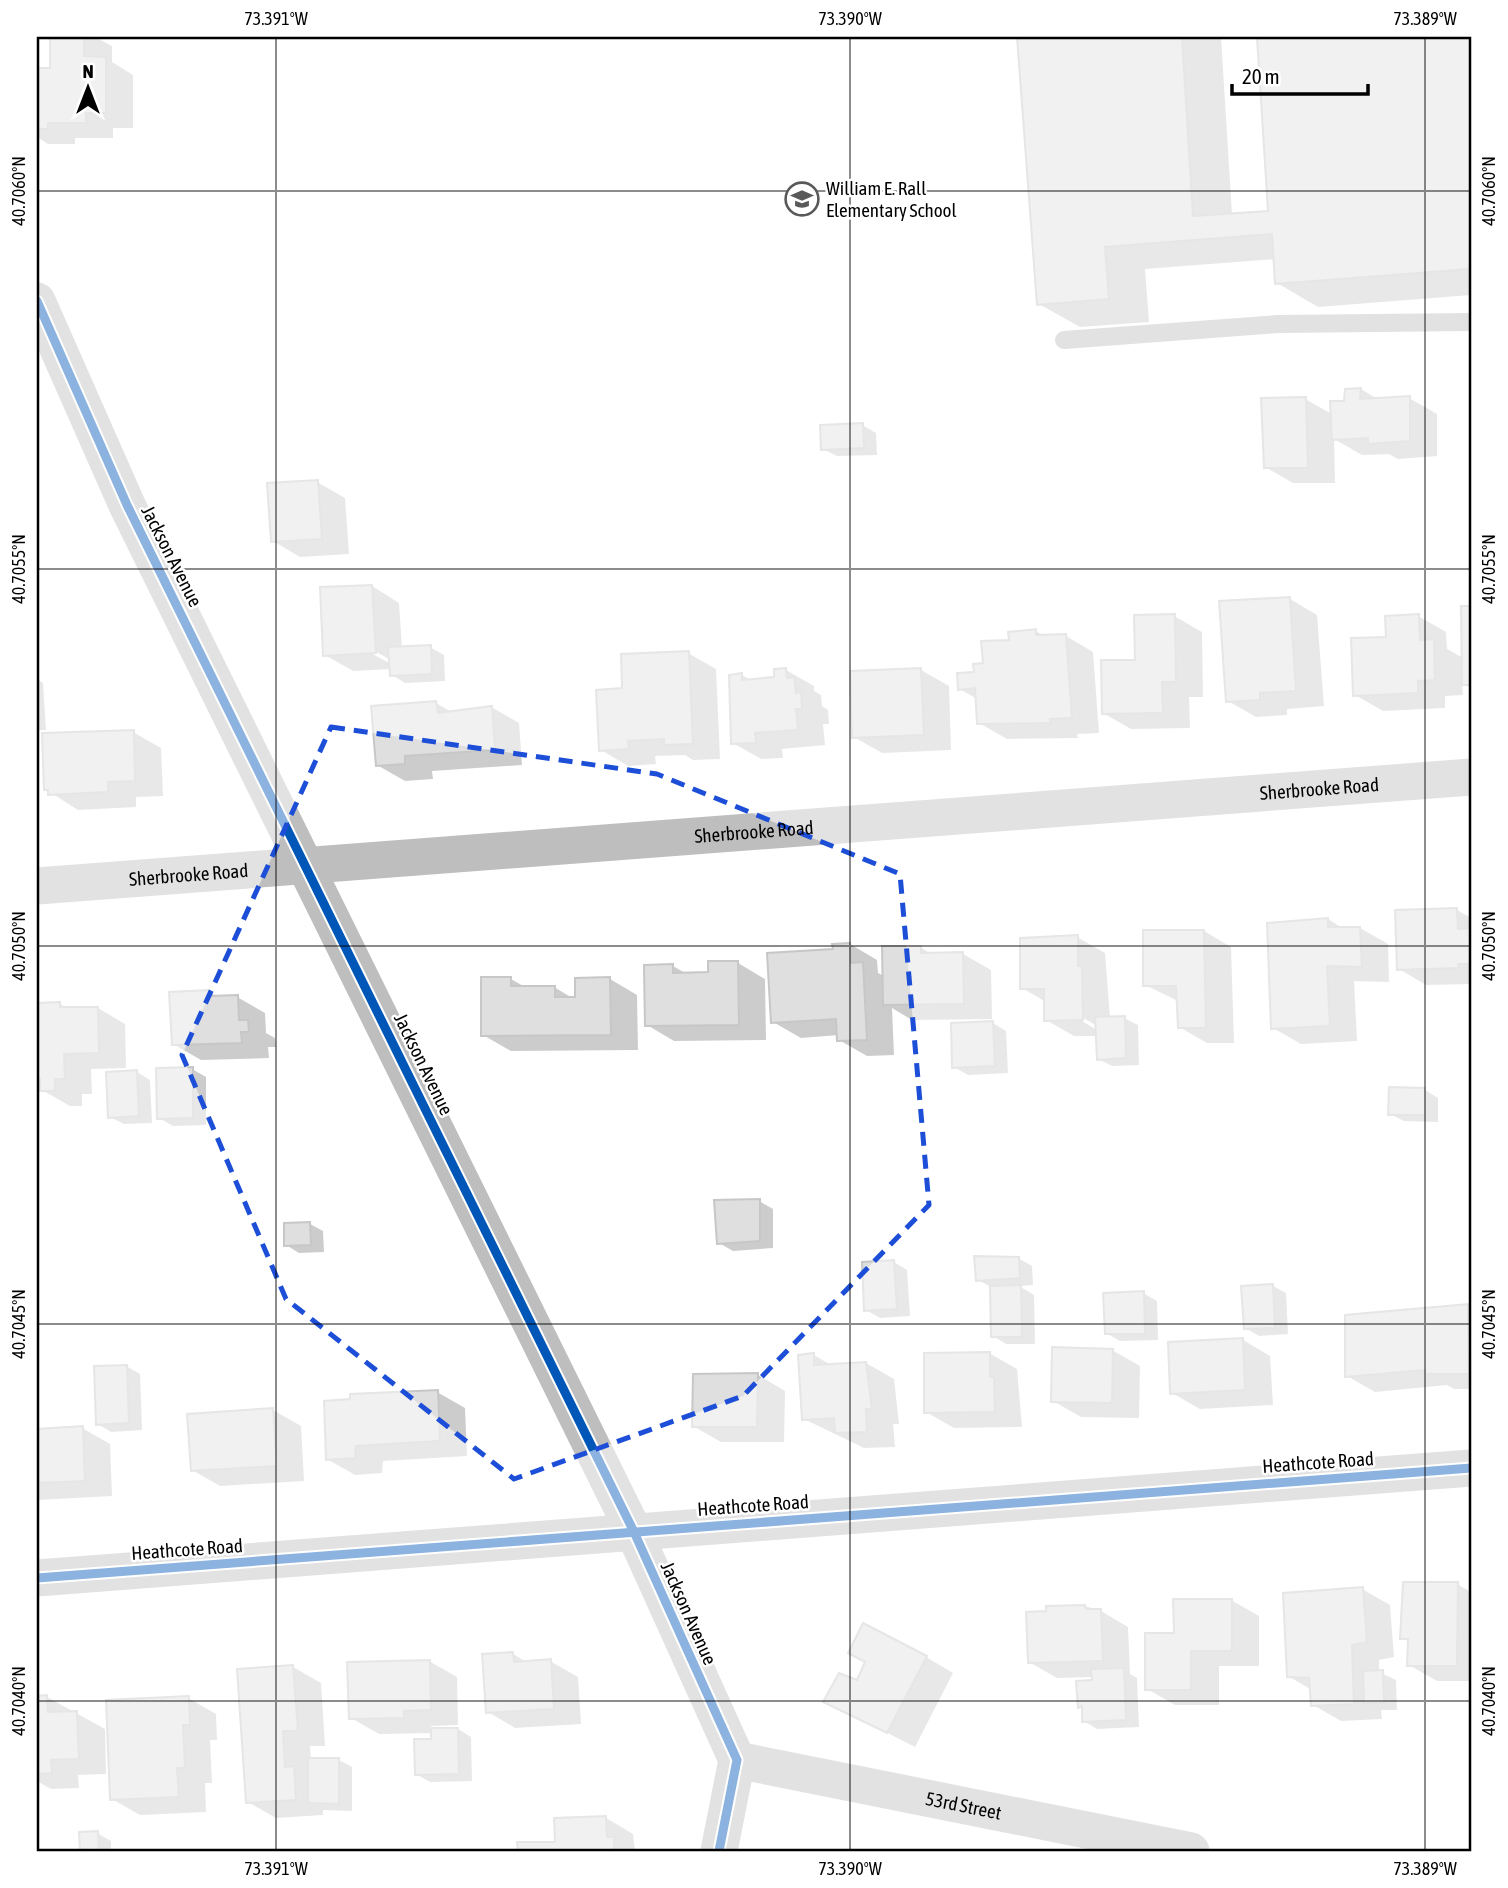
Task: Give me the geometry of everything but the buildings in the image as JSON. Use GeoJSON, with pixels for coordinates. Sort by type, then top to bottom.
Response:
{"type":"FeatureCollection","features":[{"type":"Feature","properties":{"kind":"street","name":"Jackson Avenue"},"geometry":{"type":"LineString","coordinates":[[37,301],[127,505],[634,1532],[737,1760]]}},
{"type":"Feature","properties":{"kind":"street","name":"Sherbrooke Road"},"geometry":{"type":"LineString","coordinates":[[37,887],[1471,777]]}},
{"type":"Feature","properties":{"kind":"street","name":"Heathcote Road"},"geometry":{"type":"LineString","coordinates":[[37,1578],[1471,1468]]}},
{"type":"Feature","properties":{"kind":"street"},"geometry":{"type":"LineString","coordinates":[[719,1851],[737,1760]]}},
{"type":"Feature","properties":{"kind":"street","name":"53rd Street"},"geometry":{"type":"LineString","coordinates":[[737,1760],[1191,1851]]}},
{"type":"Feature","properties":{"kind":"lane"},"geometry":{"type":"LineString","coordinates":[[1064,340],[1278,324],[1471,322]]}},
{"type":"Feature","properties":{"kind":"highlighted area"},"geometry":{"type":"Polygon","coordinates":[[[331,727],[657,774],[900,874],[929,1205],[743,1396],[514,1479],[286,1299],[182,1055],[331,727]]]}},
{"type":"Feature","properties":{"kind":"cycle path"},"geometry":{"type":"LineString","coordinates":[[37,301],[127,505],[634,1532],[737,1760],[719,1851]]}},
{"type":"Feature","properties":{"kind":"cycle path"},"geometry":{"type":"LineString","coordinates":[[37,1578],[1471,1468]]}},
{"type":"Feature","properties":{"kind":"place","name":"William E. Rall Elementary School"},"geometry":{"type":"Point","coordinates":[802,199]}}]}
